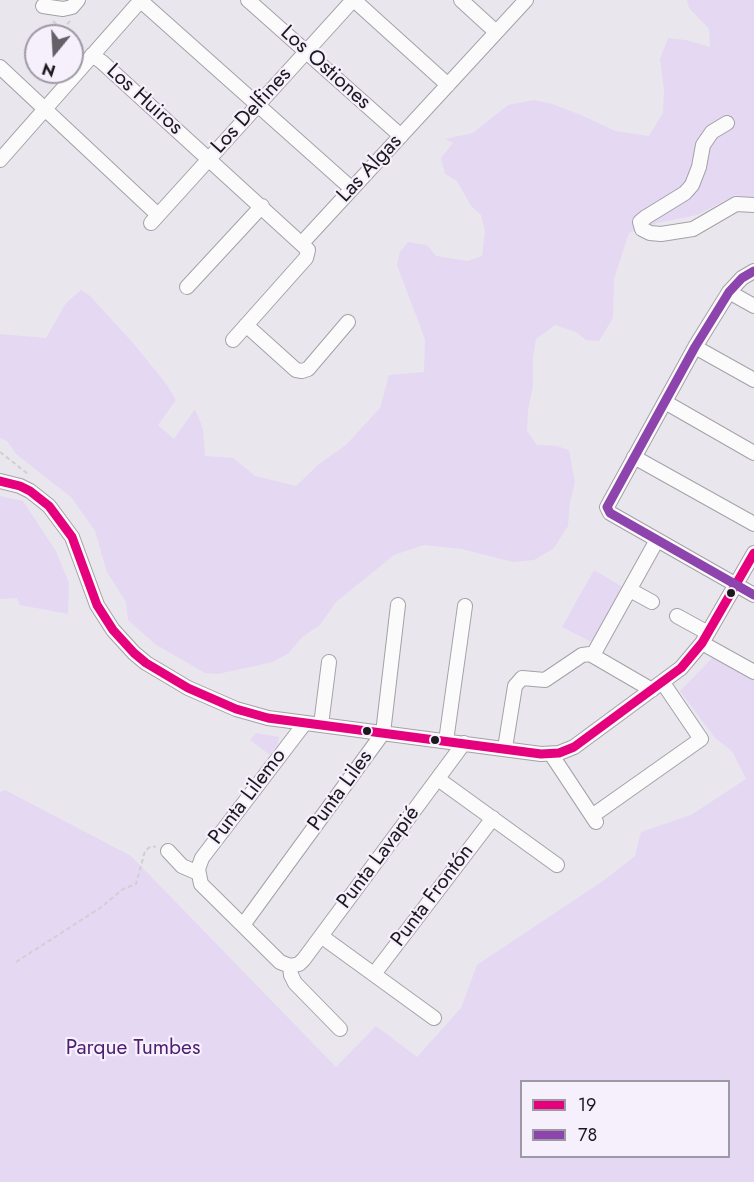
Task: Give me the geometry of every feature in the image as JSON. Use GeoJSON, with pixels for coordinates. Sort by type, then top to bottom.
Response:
{"type":"FeatureCollection","features":[{"type":"Feature","properties":{"kind":"street"},"geometry":{"type":"LineString","coordinates":[[45,8],[72,7],[78,0]]}},
{"type":"Feature","properties":{"kind":"street"},"geometry":{"type":"LineString","coordinates":[[0,160],[141,0],[352,189]]}},
{"type":"Feature","properties":{"kind":"street","name":"Los Ostiones"},"geometry":{"type":"LineString","coordinates":[[249,0],[400,136]]}},
{"type":"Feature","properties":{"kind":"street"},"geometry":{"type":"LineString","coordinates":[[353,0],[448,85]]}},
{"type":"Feature","properties":{"kind":"street","name":"Los Delfines"},"geometry":{"type":"LineString","coordinates":[[46,109],[154,219],[353,0]]}},
{"type":"Feature","properties":{"kind":"street"},"geometry":{"type":"LineString","coordinates":[[461,0],[496,32]]}},
{"type":"Feature","properties":{"kind":"street","name":"Las Algas"},"geometry":{"type":"LineString","coordinates":[[302,243],[526,0]]}},
{"type":"Feature","properties":{"kind":"street","name":"Los Huiros"},"geometry":{"type":"LineString","coordinates":[[92,55],[302,243]]}},
{"type":"Feature","properties":{"kind":"street"},"geometry":{"type":"LineString","coordinates":[[0,67],[46,109]]}},
{"type":"Feature","properties":{"kind":"street"},"geometry":{"type":"LineString","coordinates":[[727,123],[712,132],[703,146],[695,176],[685,193],[640,222],[642,228],[650,233],[661,234],[693,229],[736,204],[754,205]]}},
{"type":"Feature","properties":{"kind":"street"},"geometry":{"type":"LineString","coordinates":[[187,287],[262,206]]}},
{"type":"Feature","properties":{"kind":"street"},"geometry":{"type":"LineString","coordinates":[[233,340],[308,255],[308,250],[302,243]]}},
{"type":"Feature","properties":{"kind":"street"},"geometry":{"type":"LineString","coordinates":[[754,271],[742,278],[729,292],[695,347],[607,510],[754,596]]}},
{"type":"Feature","properties":{"kind":"street"},"geometry":{"type":"LineString","coordinates":[[729,292],[754,306]]}},
{"type":"Feature","properties":{"kind":"street"},"geometry":{"type":"LineString","coordinates":[[246,326],[296,370],[302,371],[308,369],[348,322]]}},
{"type":"Feature","properties":{"kind":"street"},"geometry":{"type":"LineString","coordinates":[[695,347],[754,380]]}},
{"type":"Feature","properties":{"kind":"street"},"geometry":{"type":"LineString","coordinates":[[665,402],[754,453]]}},
{"type":"Feature","properties":{"kind":"street"},"geometry":{"type":"LineString","coordinates":[[634,457],[754,524]]}},
{"type":"Feature","properties":{"kind":"street"},"geometry":{"type":"LineString","coordinates":[[0,481],[21,486],[30,491],[45,501],[58,515],[72,537],[92,593],[104,616],[123,642],[146,663],[188,688],[236,710],[268,718],[551,754],[574,747],[687,662],[705,638],[754,553]]}},
{"type":"Feature","properties":{"kind":"street"},"geometry":{"type":"LineString","coordinates":[[593,655],[657,540]]}},
{"type":"Feature","properties":{"kind":"street"},"geometry":{"type":"LineString","coordinates":[[630,590],[652,602]]}},
{"type":"Feature","properties":{"kind":"street","name":"Punta Liles"},"geometry":{"type":"LineString","coordinates":[[243,925],[383,733],[398,605]]}},
{"type":"Feature","properties":{"kind":"street"},"geometry":{"type":"LineString","coordinates":[[446,741],[465,606]]}},
{"type":"Feature","properties":{"kind":"street"},"geometry":{"type":"LineString","coordinates":[[677,616],[754,672]]}},
{"type":"Feature","properties":{"kind":"street"},"geometry":{"type":"LineString","coordinates":[[505,748],[515,686],[519,680],[545,680],[582,655],[593,655],[658,686],[701,739],[594,819],[551,754]]}},
{"type":"Feature","properties":{"kind":"street"},"geometry":{"type":"LineString","coordinates":[[321,725],[329,662]]}},
{"type":"Feature","properties":{"kind":"street","name":"Punta Lilemo"},"geometry":{"type":"LineString","coordinates":[[198,873],[202,858],[305,723]]}},
{"type":"Feature","properties":{"kind":"street","name":"Punta Lavapié"},"geometry":{"type":"LineString","coordinates":[[290,966],[302,962],[464,743]]}},
{"type":"Feature","properties":{"kind":"street"},"geometry":{"type":"LineString","coordinates":[[438,779],[557,865]]}},
{"type":"Feature","properties":{"kind":"street","name":"Punta Frontón"},"geometry":{"type":"LineString","coordinates":[[374,974],[493,819]]}},
{"type":"Feature","properties":{"kind":"street"},"geometry":{"type":"LineString","coordinates":[[168,851],[182,866],[198,873],[201,884],[280,962],[290,966],[295,983],[340,1029]]}},
{"type":"Feature","properties":{"kind":"street"},"geometry":{"type":"LineString","coordinates":[[321,936],[434,1018]]}},
{"type":"Feature","properties":{"kind":"path"},"geometry":{"type":"LineString","coordinates":[[45,8],[59,24]]}},
{"type":"Feature","properties":{"kind":"path"},"geometry":{"type":"LineString","coordinates":[[16,962],[100,908],[123,889],[136,884],[141,860],[145,851],[151,846],[168,851]]}},
{"type":"Feature","properties":{"kind":"green space"},"geometry":{"type":"Polygon","coordinates":[[[687,0],[754,0],[754,200],[735,195],[697,215],[657,223],[629,233],[614,279],[613,318],[599,341],[586,340],[576,332],[555,325],[536,339],[527,431],[537,445],[557,446],[569,450],[575,482],[568,526],[554,548],[534,560],[513,562],[462,549],[424,545],[394,555],[336,602],[320,625],[302,637],[289,653],[273,662],[218,674],[205,673],[155,644],[128,620],[126,602],[107,572],[95,531],[71,497],[16,454],[7,441],[0,438],[0,334],[46,338],[66,303],[81,290],[90,296],[134,344],[167,385],[176,400],[158,425],[174,439],[195,409],[203,429],[205,456],[233,458],[255,476],[296,486],[319,464],[346,445],[380,408],[389,375],[424,372],[425,339],[397,265],[400,252],[408,242],[427,245],[436,256],[468,261],[482,256],[485,231],[481,215],[471,206],[457,181],[445,174],[441,158],[453,143],[445,139],[473,133],[508,105],[534,100],[581,115],[615,131],[649,136],[663,113],[664,90],[660,59],[668,38],[686,40],[710,47],[709,29],[689,8],[687,0]]]}},
{"type":"Feature","properties":{"kind":"green space"},"geometry":{"type":"Polygon","coordinates":[[[0,496],[23,501],[56,551],[69,583],[68,614],[20,605],[17,598],[0,599],[0,496]]]}},
{"type":"Feature","properties":{"kind":"green space"},"geometry":{"type":"Polygon","coordinates":[[[594,570],[626,589],[595,644],[562,627],[594,570]]]}},
{"type":"Feature","properties":{"kind":"green space","name":"Parque Tumbes"},"geometry":{"type":"Polygon","coordinates":[[[714,656],[754,678],[754,1182],[0,1182],[0,792],[5,790],[131,856],[336,1067],[376,1026],[417,1057],[461,1008],[477,965],[603,881],[635,856],[641,832],[691,815],[746,779],[732,751],[715,738],[680,691],[714,656]]]}},
{"type":"Feature","properties":{"kind":"green space"},"geometry":{"type":"Polygon","coordinates":[[[256,733],[279,737],[270,755],[250,740],[256,733]]]}},
{"type":"Feature","properties":{"kind":"transit line","name":"78"},"geometry":{"type":"LineString","coordinates":[[754,271],[742,278],[729,292],[695,347],[607,507],[610,513],[754,595]]}},
{"type":"Feature","properties":{"kind":"transit line","name":"19"},"geometry":{"type":"LineString","coordinates":[[0,481],[30,491],[49,506],[72,537],[97,605],[113,630],[146,663],[188,688],[236,709],[268,718],[541,754],[559,753],[574,747],[681,668],[702,643],[754,553]]}}]}
